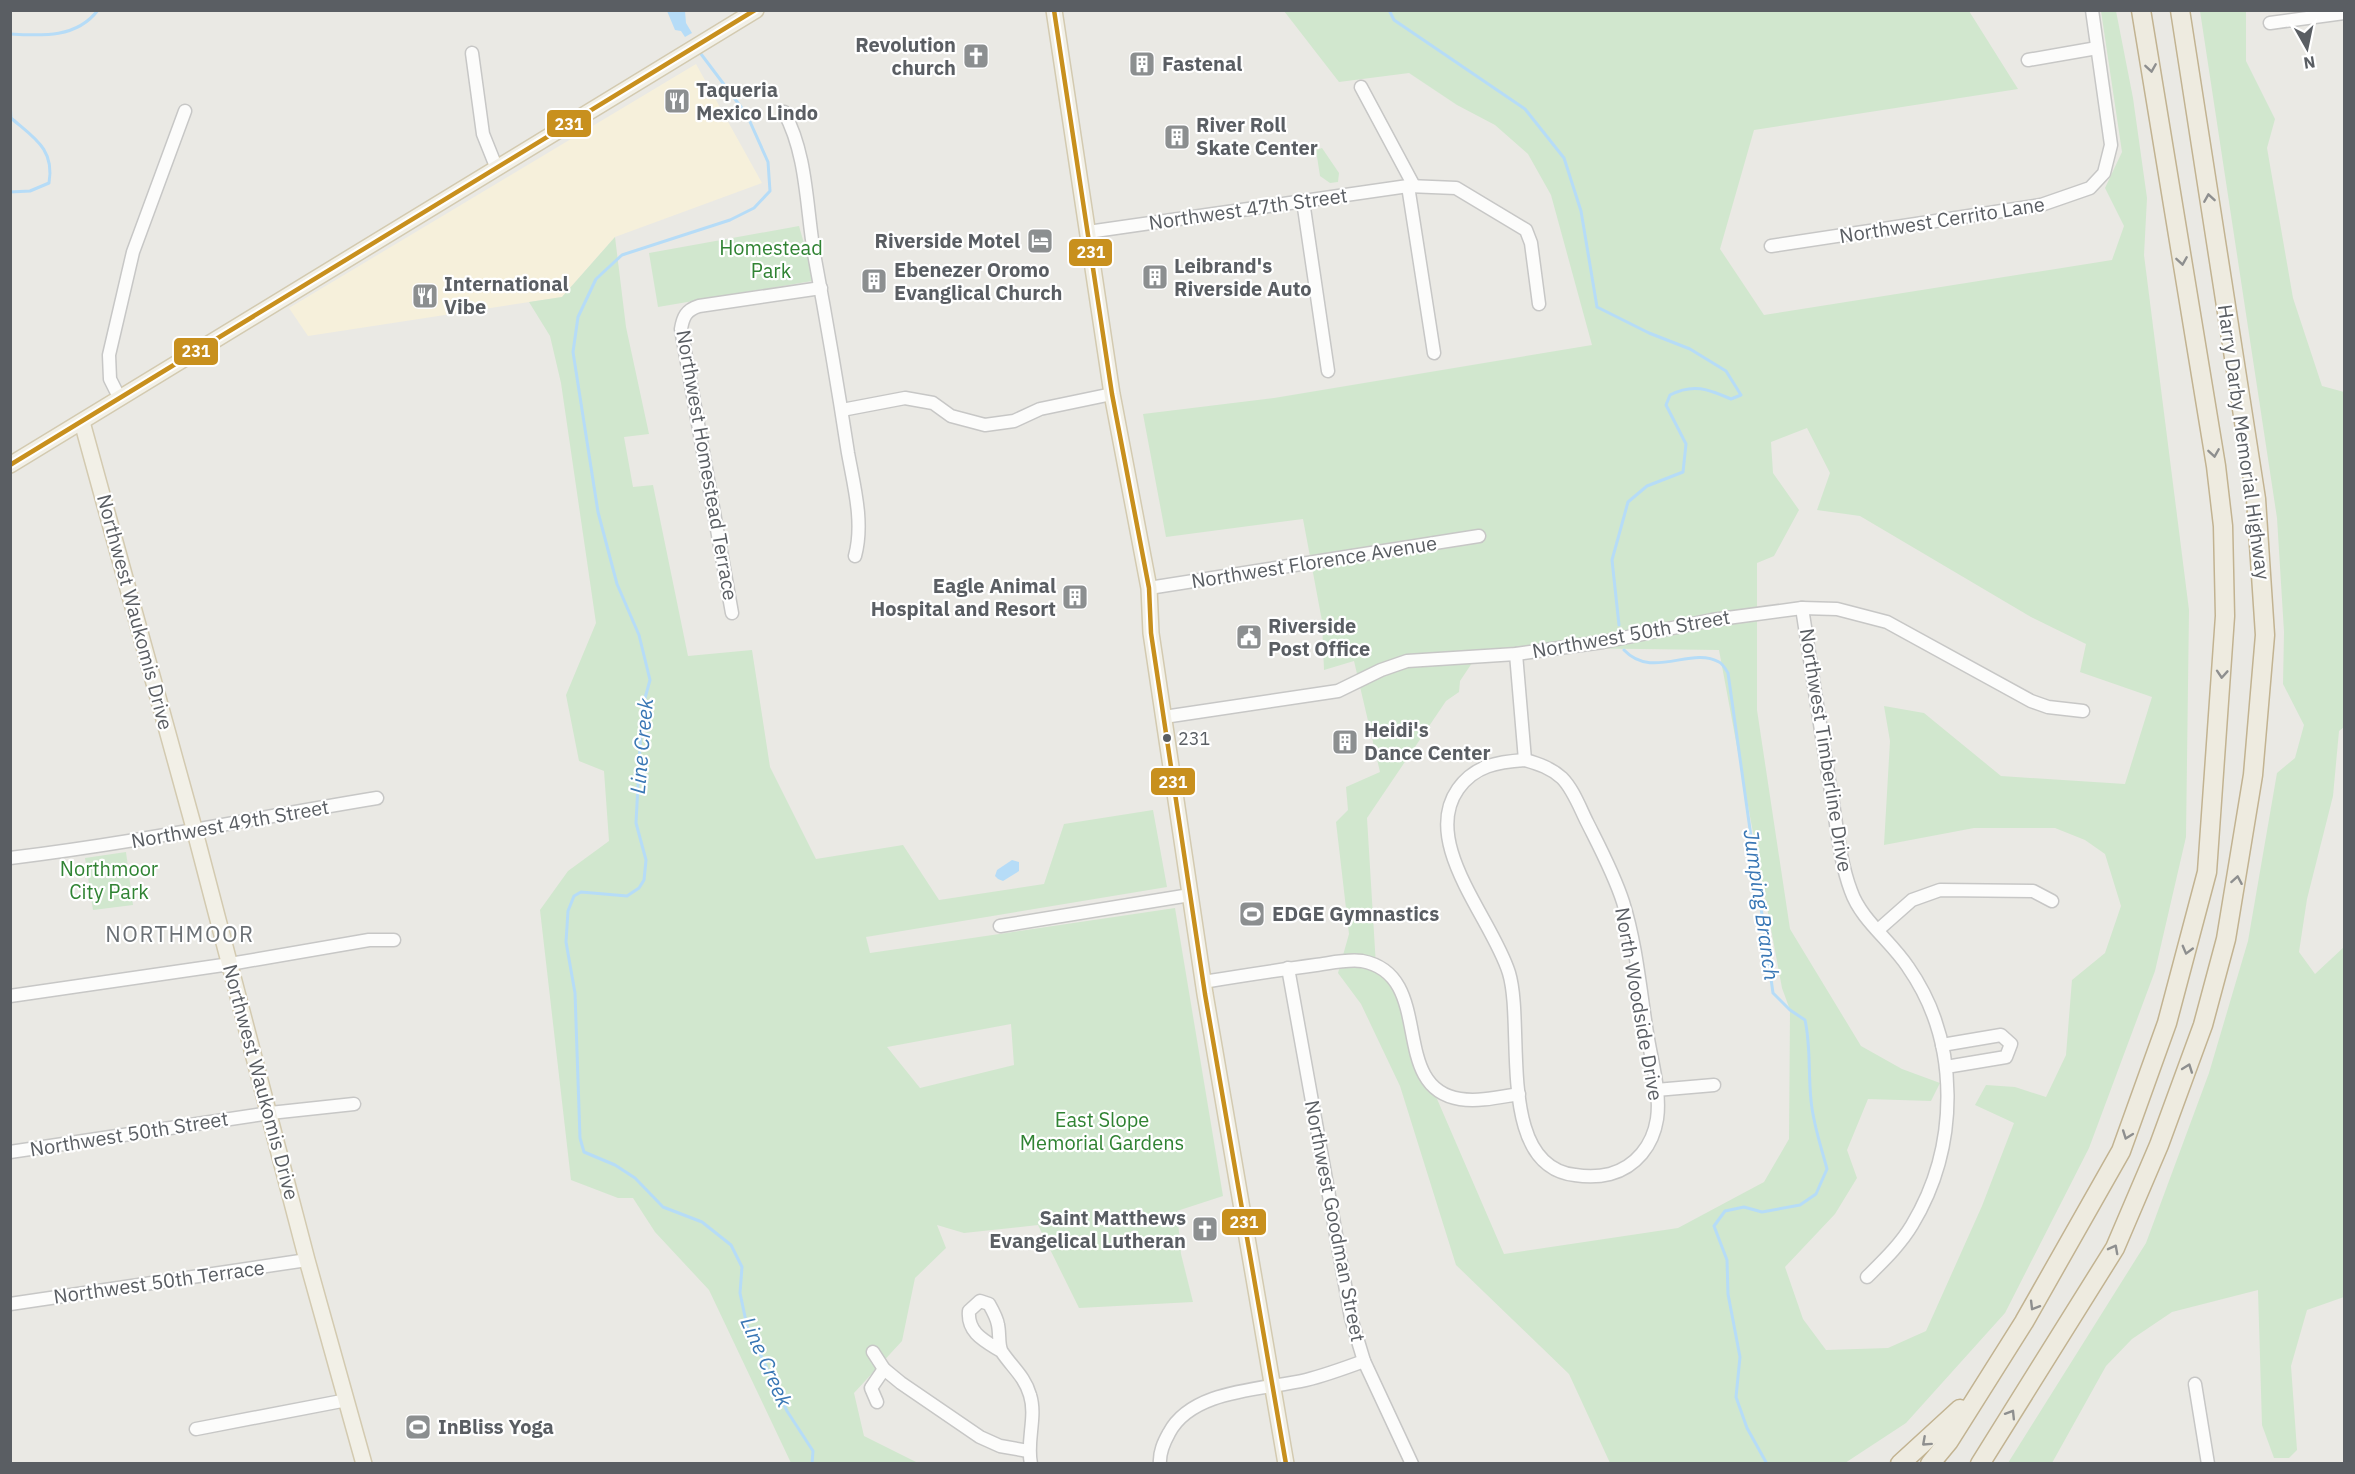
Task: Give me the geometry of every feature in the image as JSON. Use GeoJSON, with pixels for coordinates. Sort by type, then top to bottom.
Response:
{"type":"FeatureCollection","features":[{"type":"Feature","properties":{"kind":"highway","name":"Harry Darby Memorial Highway"},"geometry":{"type":"LineString","coordinates":[[1980,1389],[2061,1261],[2121,1151],[2167,1023],[2207,872],[2223,657],[2223,526],[2216,466],[2141,10]]}},
{"type":"Feature","properties":{"kind":"highway","name":"Harry Darby Memorial Highway"},"geometry":{"type":"LineString","coordinates":[[1980,1464],[2115,1248],[2160,1145],[2203,1025],[2223,950],[2253,775],[2265,634],[2256,500],[2180,10]]}},
{"type":"Feature","properties":{"kind":"highway"},"geometry":{"type":"LineString","coordinates":[[1900,1464],[1980,1389]]}},
{"type":"Feature","properties":{"kind":"highway"},"geometry":{"type":"LineString","coordinates":[[1930,1464],[1949,1441],[1980,1389]]}},
{"type":"Feature","properties":{"kind":"main road"},"geometry":{"type":"LineString","coordinates":[[10,465],[756,10]]}},
{"type":"Feature","properties":{"kind":"main road"},"geometry":{"type":"LineString","coordinates":[[1054,10],[1112,394],[1149,588],[1151,633],[1203,982],[1286,1464]]}},
{"type":"Feature","properties":{"kind":"main road","name":"Northwest Waukomis Drive"},"geometry":{"type":"LineString","coordinates":[[82,422],[194,828],[307,1260],[364,1464]]}},
{"type":"Feature","properties":{"kind":"street"},"geometry":{"type":"LineString","coordinates":[[2028,60],[2097,48],[2092,10]]}},
{"type":"Feature","properties":{"kind":"street"},"geometry":{"type":"LineString","coordinates":[[2270,23],[2344,13]]}},
{"type":"Feature","properties":{"kind":"street","name":"Northwest Cerrito Lane"},"geometry":{"type":"LineString","coordinates":[[1771,246],[2042,205],[2090,188],[2104,173],[2111,145],[2097,48]]}},
{"type":"Feature","properties":{"kind":"street"},"geometry":{"type":"LineString","coordinates":[[472,53],[483,134],[497,169]]}},
{"type":"Feature","properties":{"kind":"street"},"geometry":{"type":"LineString","coordinates":[[1361,87],[1411,186],[1434,353]]}},
{"type":"Feature","properties":{"kind":"street"},"geometry":{"type":"LineString","coordinates":[[120,399],[111,379],[109,355],[133,252],[185,111]]}},
{"type":"Feature","properties":{"kind":"street"},"geometry":{"type":"LineString","coordinates":[[784,112],[794,130],[798,148],[842,410],[860,539],[855,556]]}},
{"type":"Feature","properties":{"kind":"street","name":"Northwest 47th Street"},"geometry":{"type":"LineString","coordinates":[[1088,232],[1411,186],[1456,188],[1522,226],[1529,236],[1539,304]]}},
{"type":"Feature","properties":{"kind":"street"},"geometry":{"type":"LineString","coordinates":[[1303,201],[1328,371]]}},
{"type":"Feature","properties":{"kind":"street","name":"Northwest Homestead Terrace"},"geometry":{"type":"LineString","coordinates":[[732,613],[681,329],[683,318],[692,308],[699,306],[821,288]]}},
{"type":"Feature","properties":{"kind":"street"},"geometry":{"type":"LineString","coordinates":[[842,410],[905,398],[933,403],[951,416],[985,425],[1014,422],[1040,409],[1112,394]]}},
{"type":"Feature","properties":{"kind":"street","name":"Northwest Florence Avenue"},"geometry":{"type":"LineString","coordinates":[[1149,588],[1479,536]]}},
{"type":"Feature","properties":{"kind":"street","name":"Northwest 50th Street"},"geometry":{"type":"LineString","coordinates":[[1164,717],[1338,691],[1381,670],[1407,661],[1516,654],[1603,642],[1712,620],[1802,608],[1846,611],[1887,622],[2031,701],[2048,707],[2083,711]]}},
{"type":"Feature","properties":{"kind":"street","name":"Northwest Timberline Drive"},"geometry":{"type":"LineString","coordinates":[[1802,608],[1851,894],[1909,967],[1918,983],[1942,1045],[1946,1068],[1947,1125],[1934,1180],[1910,1228],[1867,1277]]}},
{"type":"Feature","properties":{"kind":"street"},"geometry":{"type":"LineString","coordinates":[[1203,982],[1288,968],[1362,961],[1391,975],[1407,1001],[1422,1071],[1431,1085],[1458,1099],[1474,1100],[1519,1094],[1514,1047],[1515,1005],[1509,971],[1449,847],[1447,823],[1454,795],[1465,780],[1479,770],[1497,762],[1525,760],[1516,654]]}},
{"type":"Feature","properties":{"kind":"street","name":"North Woodside Drive"},"geometry":{"type":"LineString","coordinates":[[1519,1094],[1525,1132],[1534,1150],[1547,1164],[1563,1174],[1593,1177],[1612,1174],[1632,1164],[1644,1151],[1658,1117],[1656,1090],[1629,926],[1616,883],[1564,780],[1546,766],[1525,760]]}},
{"type":"Feature","properties":{"kind":"street","name":"Northwest 49th Street"},"geometry":{"type":"LineString","coordinates":[[10,858],[118,845],[194,828],[377,798]]}},
{"type":"Feature","properties":{"kind":"street"},"geometry":{"type":"LineString","coordinates":[[1878,930],[1912,900],[1940,890],[2033,891],[2052,901]]}},
{"type":"Feature","properties":{"kind":"street"},"geometry":{"type":"LineString","coordinates":[[1000,926],[1190,895]]}},
{"type":"Feature","properties":{"kind":"street"},"geometry":{"type":"LineString","coordinates":[[10,996],[230,964],[369,940],[394,940]]}},
{"type":"Feature","properties":{"kind":"street","name":"Northwest Goodman Street"},"geometry":{"type":"LineString","coordinates":[[1288,968],[1343,1282],[1364,1361],[1412,1464]]}},
{"type":"Feature","properties":{"kind":"street"},"geometry":{"type":"LineString","coordinates":[[1942,1045],[2001,1035],[2011,1044],[2006,1057],[1946,1068]]}},
{"type":"Feature","properties":{"kind":"street"},"geometry":{"type":"LineString","coordinates":[[1656,1090],[1714,1085]]}},
{"type":"Feature","properties":{"kind":"street","name":"Northwest 50th Street"},"geometry":{"type":"LineString","coordinates":[[10,1152],[270,1113],[354,1104]]}},
{"type":"Feature","properties":{"kind":"street","name":"Northwest 50th Terrace"},"geometry":{"type":"LineString","coordinates":[[10,1304],[307,1260]]}},
{"type":"Feature","properties":{"kind":"street"},"geometry":{"type":"LineString","coordinates":[[873,1352],[884,1369],[980,1437],[1030,1457],[1031,1396],[1021,1375],[1001,1351]]}},
{"type":"Feature","properties":{"kind":"street"},"geometry":{"type":"LineString","coordinates":[[1160,1464],[1163,1443],[1174,1422],[1202,1402],[1322,1376],[1364,1361]]}},
{"type":"Feature","properties":{"kind":"street"},"geometry":{"type":"LineString","coordinates":[[877,1402],[871,1388],[884,1369]]}},
{"type":"Feature","properties":{"kind":"street"},"geometry":{"type":"LineString","coordinates":[[2195,1384],[2208,1464]]}},
{"type":"Feature","properties":{"kind":"street"},"geometry":{"type":"LineString","coordinates":[[196,1429],[347,1400]]}},
{"type":"Feature","properties":{"kind":"shaded area"},"geometry":{"type":"Polygon","coordinates":[[[696,64],[762,183],[615,237],[562,297],[308,336],[289,308],[696,64]]]}},
{"type":"Feature","properties":{"kind":"green space"},"geometry":{"type":"Polygon","coordinates":[[[1284,11],[1969,11],[2018,89],[1754,130],[1720,249],[1764,315],[2112,260],[2124,226],[2105,188],[2122,152],[2101,11],[2116,11],[2133,98],[2147,198],[2144,255],[2189,610],[2186,837],[2155,971],[2089,1148],[2005,1313],[1906,1423],[1845,1463],[1610,1463],[1569,1374],[1456,1265],[1400,1086],[1361,1004],[1338,973],[1349,934],[1336,822],[1348,810],[1346,787],[1380,772],[1354,661],[1324,670],[1322,621],[1303,519],[1166,537],[1143,414],[1274,398],[1592,345],[1551,195],[1528,154],[1495,125],[1457,105],[1409,73],[1339,82],[1284,11]],[[1807,428],[1771,442],[1773,473],[1799,510],[1774,556],[1757,563],[1757,710],[1790,929],[1861,1046],[1902,1069],[1940,1083],[1931,1101],[1868,1099],[1847,1150],[1857,1178],[1835,1214],[1785,1267],[1803,1319],[1826,1350],[1888,1348],[1926,1331],[1982,1206],[2014,1123],[1975,1105],[1986,1085],[2015,1087],[2046,1097],[2066,1055],[2072,980],[2105,953],[2121,906],[2105,854],[2085,840],[2055,828],[1974,828],[1884,845],[1890,741],[1884,706],[1924,713],[2001,776],[2125,784],[2152,697],[2080,672],[2086,644],[2031,617],[1860,516],[1817,510],[1830,473],[1807,428]],[[1561,648],[1476,657],[1460,681],[1459,692],[1446,701],[1367,818],[1376,966],[1402,990],[1431,1085],[1504,1254],[1678,1228],[1764,1182],[1789,1139],[1790,1010],[1782,988],[1719,650],[1561,648]]]}},
{"type":"Feature","properties":{"kind":"green space"},"geometry":{"type":"Polygon","coordinates":[[[2200,11],[2246,11],[2246,61],[2275,119],[2267,148],[2293,298],[2322,386],[2344,392],[2344,727],[2339,731],[2333,796],[2307,899],[2299,952],[2315,974],[2344,947],[2344,1297],[2307,1310],[2291,1366],[2297,1450],[2289,1458],[2274,1458],[2262,1425],[2258,1290],[2172,1312],[2132,1339],[2106,1366],[2052,1463],[2008,1463],[2146,1243],[2209,1073],[2248,941],[2277,773],[2295,758],[2304,725],[2283,684],[2284,632],[2277,518],[2200,11]]]}},
{"type":"Feature","properties":{"kind":"green space"},"geometry":{"type":"Polygon","coordinates":[[[1322,148],[1339,173],[1338,182],[1330,183],[1320,176],[1316,150],[1322,148]]]}},
{"type":"Feature","properties":{"kind":"green space","name":"Homestead Park"},"geometry":{"type":"Polygon","coordinates":[[[799,226],[813,275],[812,281],[658,307],[649,253],[799,226]]]}},
{"type":"Feature","properties":{"kind":"green space","name":"East Slope Memorial Gardens"},"geometry":{"type":"Polygon","coordinates":[[[615,237],[626,327],[649,434],[624,437],[633,487],[653,485],[688,656],[752,650],[770,767],[816,859],[903,845],[939,900],[1044,884],[1064,824],[1153,810],[1167,887],[866,937],[870,953],[1175,908],[1223,1196],[1177,1211],[1181,1254],[1193,1302],[1079,1308],[1038,1225],[964,1233],[937,1225],[946,1248],[915,1278],[902,1341],[854,1393],[864,1436],[918,1463],[791,1463],[709,1290],[655,1232],[633,1198],[618,1198],[571,1180],[540,910],[568,871],[609,841],[604,771],[579,761],[566,695],[596,623],[561,383],[550,336],[529,302],[562,297],[615,237]],[[1011,1024],[887,1047],[920,1088],[1014,1065],[1011,1024]]]}},
{"type":"Feature","properties":{"kind":"green space","name":"Northmoor City Park"},"geometry":{"type":"Polygon","coordinates":[[[126,852],[133,905],[93,910],[85,858],[126,852]]]}},
{"type":"Feature","properties":{"kind":"water"},"geometry":{"type":"Polygon","coordinates":[[[667,11],[685,11],[686,23],[692,33],[685,37],[681,31],[675,30],[667,11]]]}},
{"type":"Feature","properties":{"kind":"water"},"geometry":{"type":"Polygon","coordinates":[[[1012,860],[1019,862],[1019,871],[1003,881],[998,879],[995,876],[997,870],[1012,860]]]}},
{"type":"Feature","properties":{"kind":"waterway"},"geometry":{"type":"LineString","coordinates":[[10,34],[47,35],[70,30],[90,19],[98,10]]}},
{"type":"Feature","properties":{"kind":"waterway","name":"Jumping Branch"},"geometry":{"type":"LineString","coordinates":[[1389,10],[1394,20],[1525,109],[1564,158],[1581,211],[1597,307],[1649,333],[1690,349],[1726,371],[1741,395],[1731,399],[1715,392],[1693,388],[1670,395],[1666,405],[1686,444],[1683,472],[1647,486],[1628,502],[1612,560],[1619,625]]}},
{"type":"Feature","properties":{"kind":"waterway","name":"Line Creek"},"geometry":{"type":"LineString","coordinates":[[698,50],[747,115],[768,162],[770,191],[754,208],[730,220],[622,255],[596,279],[578,317],[573,352],[598,512],[617,584],[639,635],[650,680],[642,709],[636,823],[646,860],[644,880],[639,888],[627,896],[581,892],[574,896],[568,911],[566,942],[575,993],[580,1138],[584,1152],[615,1165],[635,1178],[663,1207],[702,1222],[731,1245],[742,1267],[740,1293],[747,1326],[787,1411],[813,1451],[812,1464]]}},
{"type":"Feature","properties":{"kind":"waterway"},"geometry":{"type":"LineString","coordinates":[[10,101],[11,118],[41,145],[49,161],[50,171],[49,183],[30,191],[10,192]]}},
{"type":"Feature","properties":{"kind":"waterway","name":"Jumping Branch"},"geometry":{"type":"LineString","coordinates":[[1624,650],[1635,658],[1647,662],[1708,658],[1720,663],[1728,673],[1773,993],[1790,1010],[1805,1020],[1807,1030],[1812,1109],[1827,1169],[1816,1194],[1800,1205],[1762,1212],[1744,1207],[1725,1211],[1714,1226],[1727,1260],[1728,1294],[1740,1357],[1736,1397],[1747,1428],[1767,1464]]}},
{"type":"Feature","properties":{"kind":"transit line","name":"231"},"geometry":{"type":"LineString","coordinates":[[10,465],[755,10]]}},
{"type":"Feature","properties":{"kind":"transit line","name":"231"},"geometry":{"type":"LineString","coordinates":[[1054,10],[1112,394],[1149,588],[1151,633],[1205,994],[1286,1464]]}},
{"type":"Feature","properties":{"kind":"place","name":"Revolution church"},"geometry":{"type":"Point","coordinates":[976,56]}},
{"type":"Feature","properties":{"kind":"place","name":"Fastenal"},"geometry":{"type":"Point","coordinates":[1142,64]}},
{"type":"Feature","properties":{"kind":"place","name":"Taqueria Mexico Lindo"},"geometry":{"type":"Point","coordinates":[677,101]}},
{"type":"Feature","properties":{"kind":"place","name":"River Roll Skate Center"},"geometry":{"type":"Point","coordinates":[1177,137]}},
{"type":"Feature","properties":{"kind":"place","name":"Riverside Motel"},"geometry":{"type":"Point","coordinates":[1040,241]}},
{"type":"Feature","properties":{"kind":"place","name":"Leibrand's Riverside Auto"},"geometry":{"type":"Point","coordinates":[1155,277]}},
{"type":"Feature","properties":{"kind":"place","name":"Ebenezer Oromo Evanglical Church"},"geometry":{"type":"Point","coordinates":[874,281]}},
{"type":"Feature","properties":{"kind":"place","name":"International Vibe"},"geometry":{"type":"Point","coordinates":[425,296]}},
{"type":"Feature","properties":{"kind":"place","name":"Eagle Animal Hospital and Resort"},"geometry":{"type":"Point","coordinates":[1075,597]}},
{"type":"Feature","properties":{"kind":"place","name":"Riverside Post Office"},"geometry":{"type":"Point","coordinates":[1249,637]}},
{"type":"Feature","properties":{"kind":"place","name":"231"},"geometry":{"type":"Point","coordinates":[1167,738]}},
{"type":"Feature","properties":{"kind":"place","name":"Heidi's Dance Center"},"geometry":{"type":"Point","coordinates":[1345,742]}},
{"type":"Feature","properties":{"kind":"place","name":"EDGE Gymnastics"},"geometry":{"type":"Point","coordinates":[1252,914]}},
{"type":"Feature","properties":{"kind":"place","name":"Saint Matthews Evangelical Lutheran"},"geometry":{"type":"Point","coordinates":[1205,1229]}},
{"type":"Feature","properties":{"kind":"place","name":"InBliss Yoga"},"geometry":{"type":"Point","coordinates":[418,1427]}},
{"type":"Feature","properties":{"kind":"district","name":"NORTHMOOR"},"geometry":{"type":"Point","coordinates":[180,934]}}]}
